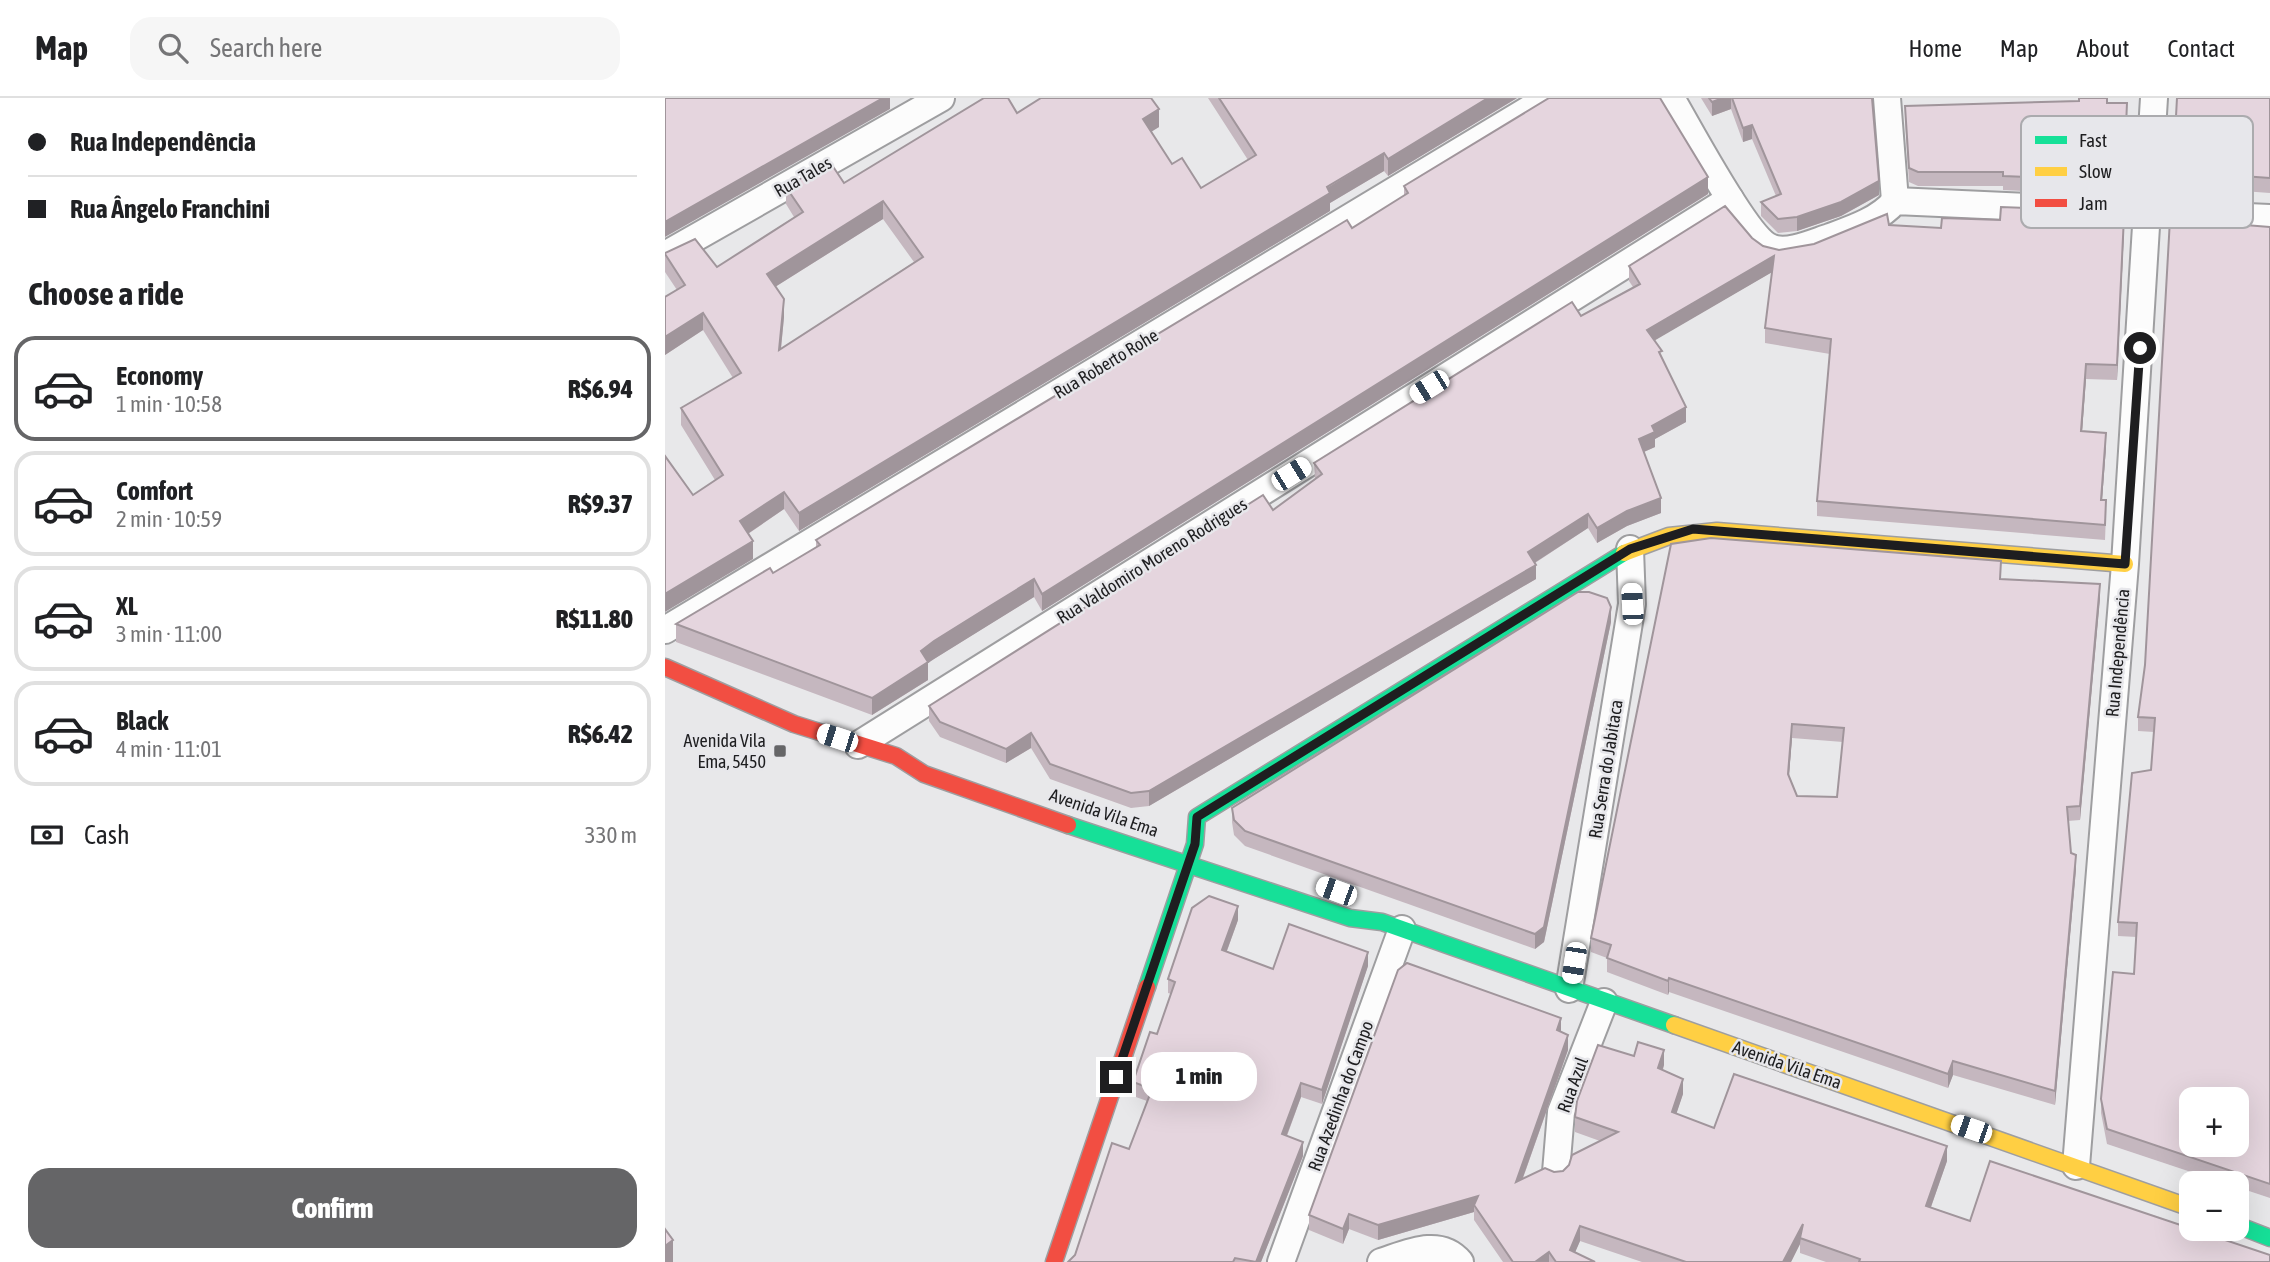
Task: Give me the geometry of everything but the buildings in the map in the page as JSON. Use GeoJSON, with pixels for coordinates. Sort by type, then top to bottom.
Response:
{"type":"FeatureCollection","features":[{"type":"Feature","properties":{"kind":"main road"},"geometry":{"type":"LineString","coordinates":[[1054,1262],[1188,865],[1189,842],[1197,817],[1630,549],[1693,529],[2125,564]]}},
{"type":"Feature","properties":{"kind":"main road","name":"Avenida Vila Ema"},"geometry":{"type":"LineString","coordinates":[[665,667],[794,723],[896,756],[936,778],[1350,919],[1392,926],[2179,1205]]}},
{"type":"Feature","properties":{"kind":"main road","name":"Avenida Vila Ema"},"geometry":{"type":"LineString","coordinates":[[896,756],[919,754]]}},
{"type":"Feature","properties":{"kind":"main road"},"geometry":{"type":"LineString","coordinates":[[1189,842],[1213,850]]}},
{"type":"Feature","properties":{"kind":"main road","name":"Avenida Vila Ema"},"geometry":{"type":"LineString","coordinates":[[1363,906],[1392,926]]}},
{"type":"Feature","properties":{"kind":"main road"},"geometry":{"type":"LineString","coordinates":[[2249,1230],[2270,1238]]}},
{"type":"Feature","properties":{"kind":"street","name":"Rua Tales"},"geometry":{"type":"LineString","coordinates":[[665,255],[941,98]]}},
{"type":"Feature","properties":{"kind":"street","name":"Rua Roberto Rohe"},"geometry":{"type":"LineString","coordinates":[[665,630],[1548,98]]}},
{"type":"Feature","properties":{"kind":"street"},"geometry":{"type":"LineString","coordinates":[[1671,98],[1730,198],[1761,242],[1781,250],[1829,237],[1882,214],[1895,201],[2021,207]]}},
{"type":"Feature","properties":{"kind":"street"},"geometry":{"type":"LineString","coordinates":[[1887,98],[1895,201]]}},
{"type":"Feature","properties":{"kind":"street","name":"Rua Independência"},"geometry":{"type":"LineString","coordinates":[[2153,116],[2154,98]]}},
{"type":"Feature","properties":{"kind":"street","name":"Rua Valdomiro Moreno Rodrigues"},"geometry":{"type":"LineString","coordinates":[[858,745],[1730,198]]}},
{"type":"Feature","properties":{"kind":"street","name":"Rua Independência"},"geometry":{"type":"LineString","coordinates":[[2076,1166],[2125,564],[2148,228]]}},
{"type":"Feature","properties":{"kind":"street","name":"Rua Serra do Jabitaca"},"geometry":{"type":"LineString","coordinates":[[1569,989],[1632,604],[1630,549]]}},
{"type":"Feature","properties":{"kind":"street","name":"Rua Azedinha do Campo"},"geometry":{"type":"LineString","coordinates":[[1281,1262],[1392,926]]}},
{"type":"Feature","properties":{"kind":"street","name":"Rua Azul"},"geometry":{"type":"LineString","coordinates":[[1556,1172],[1560,1112],[1604,1002]]}},
{"type":"Feature","properties":{"kind":"street"},"geometry":{"type":"LineString","coordinates":[[1381,1262],[1422,1249],[1440,1249],[1460,1262]]}},
{"type":"Feature","properties":{"kind":"traffic: fast"},"geometry":{"type":"LineString","coordinates":[[1147,987],[1195,844],[1197,817],[1624,553]]}},
{"type":"Feature","properties":{"kind":"traffic: fast"},"geometry":{"type":"LineString","coordinates":[[1068,825],[1350,918],[1382,922],[1674,1025]]}},
{"type":"Feature","properties":{"kind":"traffic: fast"},"geometry":{"type":"LineString","coordinates":[[2249,1230],[2270,1238]]}},
{"type":"Feature","properties":{"kind":"traffic: slow"},"geometry":{"type":"LineString","coordinates":[[1624,553],[1669,536],[1717,531],[2125,564]]}},
{"type":"Feature","properties":{"kind":"traffic: slow"},"geometry":{"type":"LineString","coordinates":[[1674,1025],[2179,1204]]}},
{"type":"Feature","properties":{"kind":"traffic: jam"},"geometry":{"type":"LineString","coordinates":[[665,667],[794,724],[896,756],[924,774],[1068,825]]}},
{"type":"Feature","properties":{"kind":"traffic: jam"},"geometry":{"type":"LineString","coordinates":[[1054,1262],[1147,987]]}},
{"type":"Feature","properties":{"kind":"place","name":"Avenida Vila Ema, 5450"},"geometry":{"type":"Point","coordinates":[780,751]}},
{"type":"Feature","properties":{"kind":"route"},"geometry":{"type":"LineString","coordinates":[[1116,1077],[1195,844],[1197,817],[1630,549],[1693,529],[2125,564],[2140,348]]}}]}
